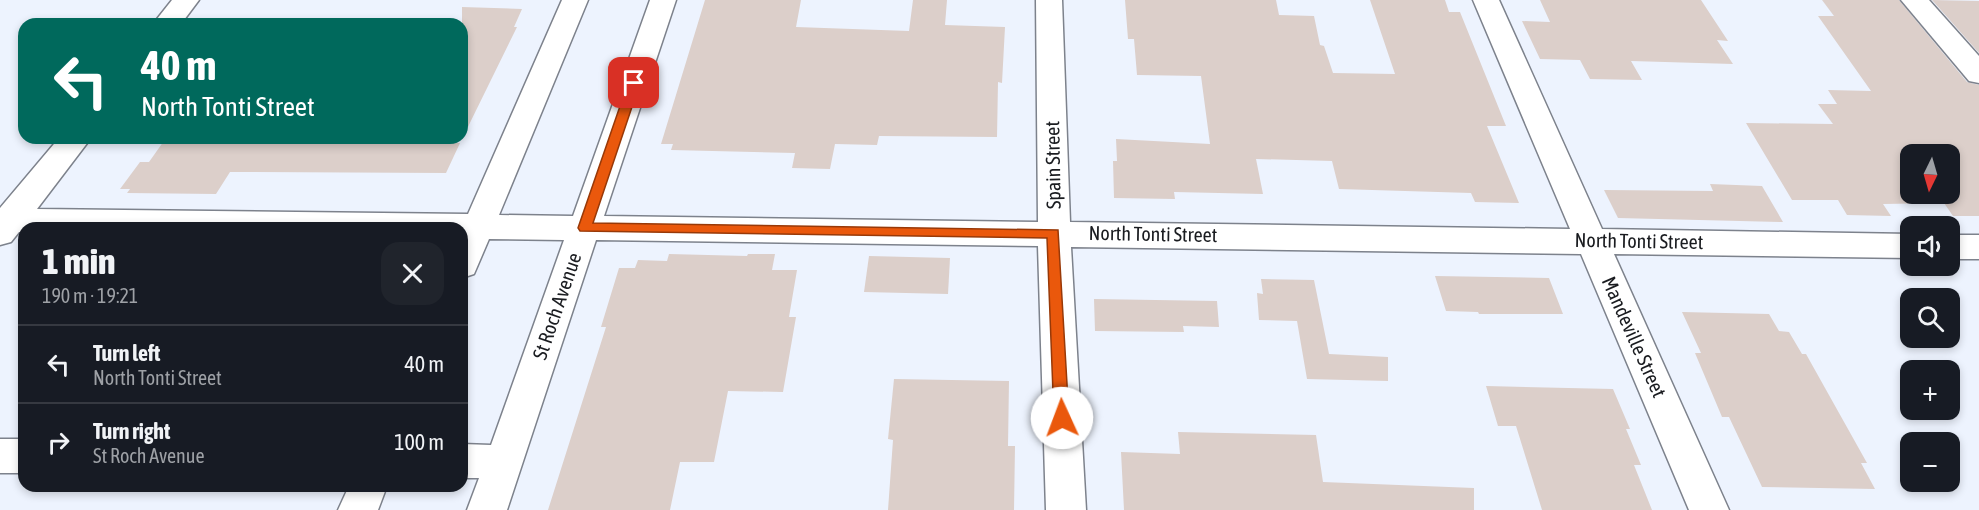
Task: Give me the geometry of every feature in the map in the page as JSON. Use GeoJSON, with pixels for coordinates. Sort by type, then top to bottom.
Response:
{"type":"FeatureCollection","features":[{"type":"Feature","properties":{"kind":"street"},"geometry":{"type":"LineString","coordinates":[[172,18],[186,0]]}},
{"type":"Feature","properties":{"kind":"street"},"geometry":{"type":"LineString","coordinates":[[468,251],[575,0]]}},
{"type":"Feature","properties":{"kind":"street","name":"St Roch Avenue"},"geometry":{"type":"LineString","coordinates":[[487,510],[663,0]]}},
{"type":"Feature","properties":{"kind":"street","name":"Spain Street"},"geometry":{"type":"LineString","coordinates":[[1049,0],[1054,233],[1066,510]]}},
{"type":"Feature","properties":{"kind":"street","name":"Mandeville Street"},"geometry":{"type":"LineString","coordinates":[[1486,0],[1709,510]]}},
{"type":"Feature","properties":{"kind":"street"},"geometry":{"type":"LineString","coordinates":[[1914,0],[1979,74]]}},
{"type":"Feature","properties":{"kind":"street"},"geometry":{"type":"LineString","coordinates":[[3,224],[71,144]]}},
{"type":"Feature","properties":{"kind":"street","name":"North Tonti Street"},"geometry":{"type":"LineString","coordinates":[[3,224],[18,224]]}},
{"type":"Feature","properties":{"kind":"street","name":"North Tonti Street"},"geometry":{"type":"LineString","coordinates":[[468,227],[1900,246]]}},
{"type":"Feature","properties":{"kind":"street"},"geometry":{"type":"LineString","coordinates":[[1960,247],[1979,247]]}},
{"type":"Feature","properties":{"kind":"street"},"geometry":{"type":"LineString","coordinates":[[0,456],[18,456]]}},
{"type":"Feature","properties":{"kind":"street"},"geometry":{"type":"LineString","coordinates":[[468,461],[504,462]]}},
{"type":"Feature","properties":{"kind":"street"},"geometry":{"type":"LineString","coordinates":[[358,510],[366,492]]}},
{"type":"Feature","properties":{"kind":"building"},"geometry":{"type":"Polygon","coordinates":[[[705,0],[801,0],[796,27],[909,31],[913,0],[947,0],[945,25],[1005,27],[1002,83],[998,82],[997,137],[879,136],[877,145],[835,144],[830,169],[792,168],[795,153],[671,150],[673,144],[661,144],[705,0]]]}},
{"type":"Feature","properties":{"kind":"building"},"geometry":{"type":"Polygon","coordinates":[[[1125,0],[1276,0],[1279,15],[1314,16],[1320,45],[1324,46],[1333,73],[1395,74],[1370,0],[1445,0],[1449,12],[1460,12],[1506,126],[1487,126],[1519,203],[1475,202],[1471,193],[1339,189],[1332,161],[1256,159],[1263,194],[1174,192],[1175,199],[1114,198],[1113,161],[1117,161],[1116,139],[1210,144],[1201,76],[1137,75],[1134,39],[1128,39],[1125,0]]]}},
{"type":"Feature","properties":{"kind":"building"},"geometry":{"type":"Polygon","coordinates":[[[1540,0],[1701,0],[1728,41],[1717,40],[1733,64],[1631,61],[1642,80],[1590,79],[1580,60],[1540,59],[1522,21],[1550,22],[1540,0]]]}},
{"type":"Feature","properties":{"kind":"building"},"geometry":{"type":"Polygon","coordinates":[[[1822,0],[1899,0],[1967,82],[1979,85],[1979,216],[1953,216],[1945,204],[1960,204],[1960,144],[1900,144],[1900,204],[1883,204],[1891,216],[1847,215],[1838,200],[1792,200],[1746,123],[1833,124],[1818,104],[1837,104],[1828,90],[1871,91],[1818,16],[1834,16],[1822,0]]]}},
{"type":"Feature","properties":{"kind":"building"},"geometry":{"type":"Polygon","coordinates":[[[1932,0],[1979,1],[1979,53],[1932,0]]]}},
{"type":"Feature","properties":{"kind":"building"},"geometry":{"type":"Polygon","coordinates":[[[462,7],[522,9],[514,27],[517,27],[468,127],[468,18],[462,18],[462,7]]]}},
{"type":"Feature","properties":{"kind":"building"},"geometry":{"type":"Polygon","coordinates":[[[162,144],[460,144],[446,173],[230,172],[216,194],[127,193],[130,189],[120,189],[140,162],[149,162],[162,144]]]}},
{"type":"Feature","properties":{"kind":"building"},"geometry":{"type":"Polygon","coordinates":[[[1710,184],[1762,186],[1783,222],[1618,218],[1604,190],[1713,191],[1710,184]]]}},
{"type":"Feature","properties":{"kind":"building"},"geometry":{"type":"Polygon","coordinates":[[[669,254],[747,256],[748,254],[775,254],[772,270],[797,270],[789,317],[796,317],[783,392],[728,391],[714,462],[680,462],[670,510],[548,510],[606,327],[601,327],[619,268],[635,268],[638,260],[667,261],[669,254]]]}},
{"type":"Feature","properties":{"kind":"building"},"geometry":{"type":"Polygon","coordinates":[[[869,256],[950,258],[948,294],[864,292],[869,256]]]}},
{"type":"Feature","properties":{"kind":"building"},"geometry":{"type":"Polygon","coordinates":[[[1435,276],[1549,278],[1563,314],[1479,314],[1478,312],[1446,311],[1435,276]]]}},
{"type":"Feature","properties":{"kind":"building"},"geometry":{"type":"Polygon","coordinates":[[[1261,279],[1314,280],[1329,354],[1388,357],[1388,381],[1307,379],[1297,321],[1259,320],[1257,293],[1263,294],[1261,279]]]}},
{"type":"Feature","properties":{"kind":"building"},"geometry":{"type":"Polygon","coordinates":[[[1094,299],[1217,301],[1219,327],[1183,326],[1184,332],[1095,331],[1094,299]]]}},
{"type":"Feature","properties":{"kind":"building"},"geometry":{"type":"Polygon","coordinates":[[[1682,312],[1769,314],[1779,331],[1789,332],[1802,354],[1806,354],[1867,463],[1861,463],[1875,489],[1762,487],[1729,417],[1722,417],[1695,353],[1701,353],[1682,312]]]}},
{"type":"Feature","properties":{"kind":"building"},"geometry":{"type":"Polygon","coordinates":[[[894,379],[1009,381],[1008,446],[1015,446],[1014,510],[888,510],[893,440],[888,439],[894,379]]]}},
{"type":"Feature","properties":{"kind":"building"},"geometry":{"type":"Polygon","coordinates":[[[1486,386],[1613,389],[1630,429],[1626,429],[1641,465],[1634,465],[1652,510],[1542,510],[1516,426],[1498,426],[1486,386]]]}},
{"type":"Feature","properties":{"kind":"building"},"geometry":{"type":"Polygon","coordinates":[[[1178,432],[1316,435],[1323,482],[1474,488],[1474,510],[1124,510],[1121,452],[1180,454],[1178,432]]]}},
{"type":"Feature","properties":{"kind":"route"},"geometry":{"type":"LineString","coordinates":[[634,83],[585,228],[1054,233],[1062,418]]}}]}
